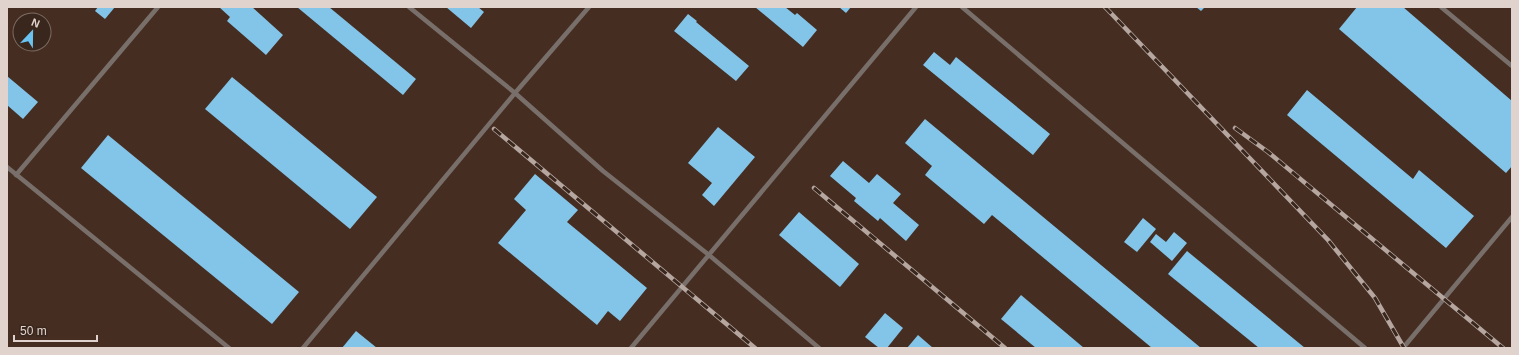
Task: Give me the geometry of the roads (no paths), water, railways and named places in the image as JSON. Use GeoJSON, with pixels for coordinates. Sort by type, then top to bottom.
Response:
{"type":"FeatureCollection","features":[{"type":"Feature","properties":{"kind":"lane"},"geometry":{"type":"LineString","coordinates":[[16,175],[158,7]]}},
{"type":"Feature","properties":{"kind":"lane"},"geometry":{"type":"LineString","coordinates":[[410,7],[515,93],[603,171],[709,255],[819,348]]}},
{"type":"Feature","properties":{"kind":"lane"},"geometry":{"type":"LineString","coordinates":[[303,348],[515,93],[590,7]]}},
{"type":"Feature","properties":{"kind":"lane"},"geometry":{"type":"LineString","coordinates":[[631,348],[916,7]]}},
{"type":"Feature","properties":{"kind":"lane"},"geometry":{"type":"LineString","coordinates":[[962,7],[1365,348]]}},
{"type":"Feature","properties":{"kind":"lane"},"geometry":{"type":"LineString","coordinates":[[1441,7],[1512,66]]}},
{"type":"Feature","properties":{"kind":"lane"},"geometry":{"type":"LineString","coordinates":[[7,167],[229,348]]}},
{"type":"Feature","properties":{"kind":"lane"},"geometry":{"type":"LineString","coordinates":[[1403,348],[1512,217]]}},
{"type":"Feature","properties":{"kind":"railway"},"geometry":{"type":"LineString","coordinates":[[1105,7],[1328,240],[1375,298],[1404,348]]}},
{"type":"Feature","properties":{"kind":"railway"},"geometry":{"type":"LineString","coordinates":[[1235,128],[1268,152],[1503,348]]}},
{"type":"Feature","properties":{"kind":"railway"},"geometry":{"type":"LineString","coordinates":[[494,129],[755,348]]}},
{"type":"Feature","properties":{"kind":"railway"},"geometry":{"type":"LineString","coordinates":[[814,188],[1005,348]]}}]}
